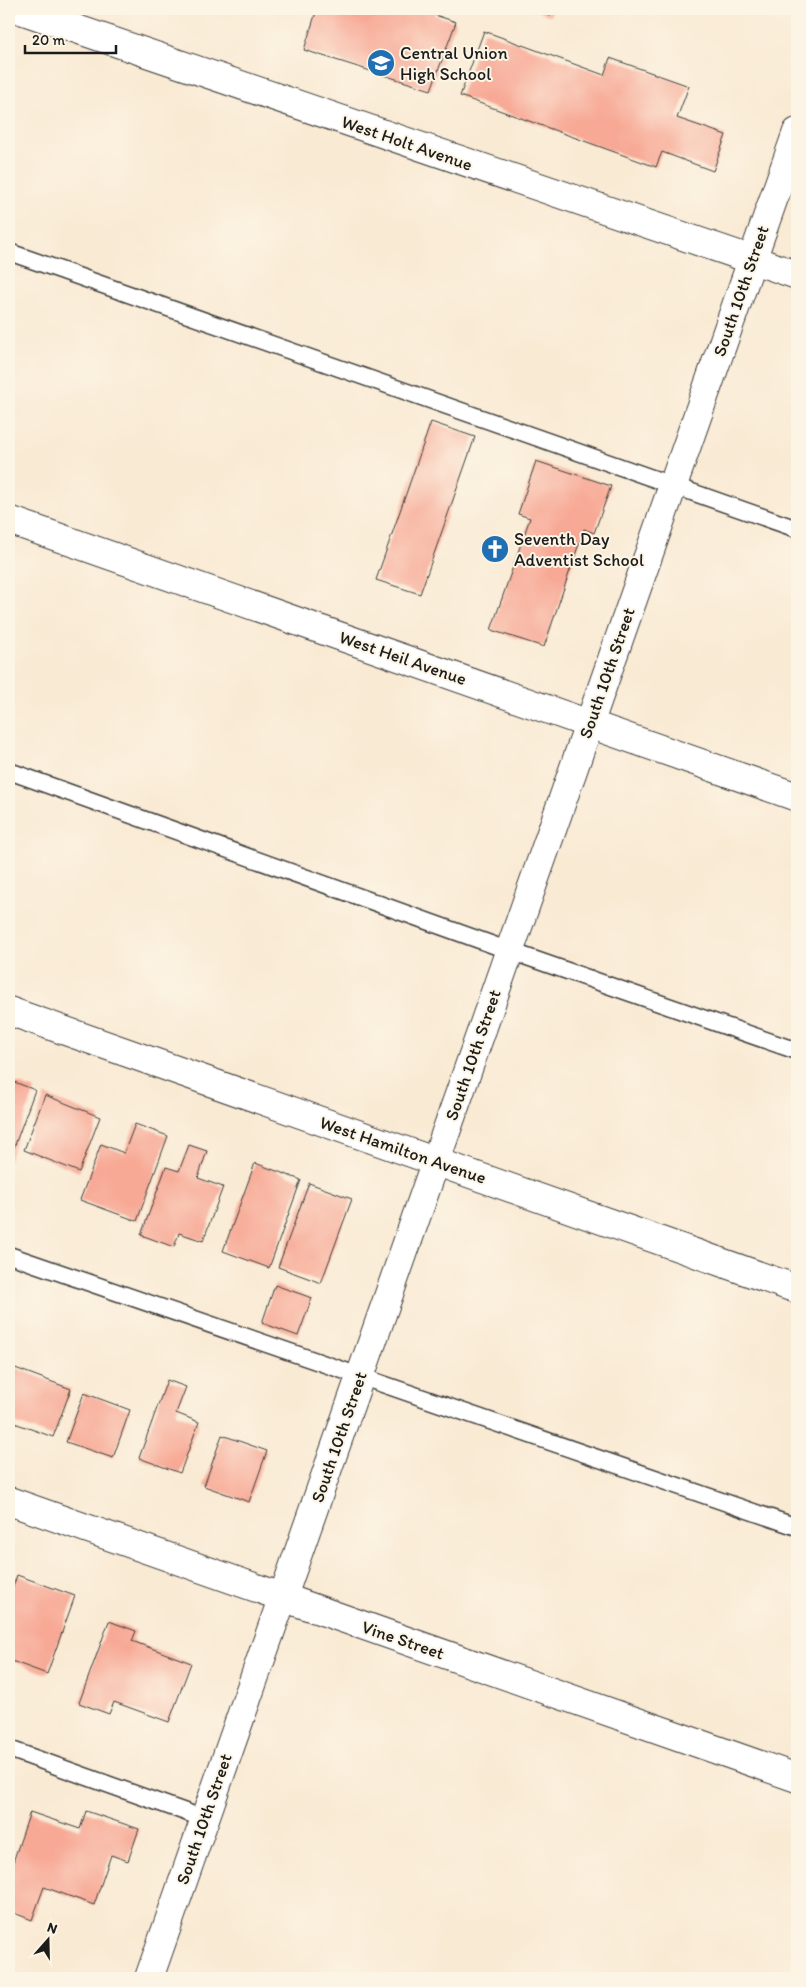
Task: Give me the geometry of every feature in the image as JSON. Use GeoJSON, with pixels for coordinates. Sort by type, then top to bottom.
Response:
{"type":"FeatureCollection","features":[{"type":"Feature","properties":{"kind":"street","name":"West Holt Avenue"},"geometry":{"type":"LineString","coordinates":[[18,9],[797,275]]}},
{"type":"Feature","properties":{"kind":"street","name":"South 10th Street"},"geometry":{"type":"LineString","coordinates":[[149,1978],[797,132]]}},
{"type":"Feature","properties":{"kind":"street","name":"West Heil Avenue"},"geometry":{"type":"LineString","coordinates":[[9,520],[797,797]]}},
{"type":"Feature","properties":{"kind":"street","name":"West Hamilton Avenue"},"geometry":{"type":"LineString","coordinates":[[9,1011],[797,1289]]}},
{"type":"Feature","properties":{"kind":"street","name":"Vine Street"},"geometry":{"type":"LineString","coordinates":[[9,1501],[797,1778]]}},
{"type":"Feature","properties":{"kind":"lane"},"geometry":{"type":"LineString","coordinates":[[9,252],[797,529]]}},
{"type":"Feature","properties":{"kind":"lane"},"geometry":{"type":"LineString","coordinates":[[9,771],[510,951],[797,1050]]}},
{"type":"Feature","properties":{"kind":"lane"},"geometry":{"type":"LineString","coordinates":[[9,1255],[797,1527]]}},
{"type":"Feature","properties":{"kind":"lane"},"geometry":{"type":"LineString","coordinates":[[9,1749],[204,1819]]}},
{"type":"Feature","properties":{"kind":"building"},"geometry":{"type":"Polygon","coordinates":[[[317,9],[437,9],[435,15],[456,22],[431,90],[304,50],[317,9]]]}},
{"type":"Feature","properties":{"kind":"building"},"geometry":{"type":"Polygon","coordinates":[[[532,9],[553,9],[550,16],[532,9]]]}},
{"type":"Feature","properties":{"kind":"building"},"geometry":{"type":"Polygon","coordinates":[[[484,31],[604,75],[610,58],[689,86],[677,118],[726,135],[713,171],[662,152],[656,167],[460,96],[484,31]]]}},
{"type":"Feature","properties":{"kind":"building"},"geometry":{"type":"Polygon","coordinates":[[[431,422],[475,437],[420,594],[376,580],[431,422]]]}},
{"type":"Feature","properties":{"kind":"building"},"geometry":{"type":"Polygon","coordinates":[[[536,461],[611,486],[594,533],[584,529],[544,647],[491,630],[530,518],[518,514],[536,461]]]}},
{"type":"Feature","properties":{"kind":"building"},"geometry":{"type":"Polygon","coordinates":[[[9,1080],[35,1090],[9,1161],[9,1080]]]}},
{"type":"Feature","properties":{"kind":"building"},"geometry":{"type":"Polygon","coordinates":[[[45,1095],[100,1117],[79,1172],[24,1150],[45,1095]]]}},
{"type":"Feature","properties":{"kind":"building"},"geometry":{"type":"Polygon","coordinates":[[[135,1124],[168,1136],[137,1221],[80,1200],[101,1144],[124,1153],[135,1124]]]}},
{"type":"Feature","properties":{"kind":"building"},"geometry":{"type":"Polygon","coordinates":[[[189,1145],[207,1151],[198,1178],[223,1187],[203,1241],[179,1233],[174,1247],[141,1235],[166,1167],[179,1171],[189,1145]]]}},
{"type":"Feature","properties":{"kind":"building"},"geometry":{"type":"Polygon","coordinates":[[[255,1163],[301,1180],[269,1268],[223,1251],[255,1163]]]}},
{"type":"Feature","properties":{"kind":"building"},"geometry":{"type":"Polygon","coordinates":[[[309,1183],[352,1199],[321,1283],[278,1267],[309,1183]]]}},
{"type":"Feature","properties":{"kind":"building"},"geometry":{"type":"Polygon","coordinates":[[[275,1285],[312,1298],[298,1336],[262,1323],[275,1285]]]}},
{"type":"Feature","properties":{"kind":"building"},"geometry":{"type":"Polygon","coordinates":[[[10,1366],[71,1389],[53,1437],[9,1421],[10,1366]]]}},
{"type":"Feature","properties":{"kind":"building"},"geometry":{"type":"Polygon","coordinates":[[[167,1380],[186,1387],[176,1413],[199,1422],[180,1473],[139,1458],[167,1380]]]}},
{"type":"Feature","properties":{"kind":"building"},"geometry":{"type":"Polygon","coordinates":[[[84,1393],[130,1410],[113,1458],[66,1442],[84,1393]]]}},
{"type":"Feature","properties":{"kind":"building"},"geometry":{"type":"Polygon","coordinates":[[[222,1435],[267,1451],[249,1502],[204,1486],[222,1435]]]}},
{"type":"Feature","properties":{"kind":"building"},"geometry":{"type":"Polygon","coordinates":[[[17,1575],[75,1596],[47,1674],[9,1660],[9,1599],[17,1575]]]}},
{"type":"Feature","properties":{"kind":"building"},"geometry":{"type":"Polygon","coordinates":[[[109,1621],[136,1631],[132,1641],[191,1663],[169,1722],[114,1702],[109,1714],[79,1703],[109,1621]]]}},
{"type":"Feature","properties":{"kind":"building"},"geometry":{"type":"Polygon","coordinates":[[[86,1811],[139,1829],[128,1861],[111,1855],[94,1905],[44,1887],[32,1920],[9,1911],[9,1874],[30,1812],[80,1829],[86,1811]]]}},
{"type":"Feature","properties":{"kind":"place","name":"Central Union High School"},"geometry":{"type":"Point","coordinates":[381,63]}},
{"type":"Feature","properties":{"kind":"place","name":"Seventh Day Adventist School"},"geometry":{"type":"Point","coordinates":[495,549]}}]}
